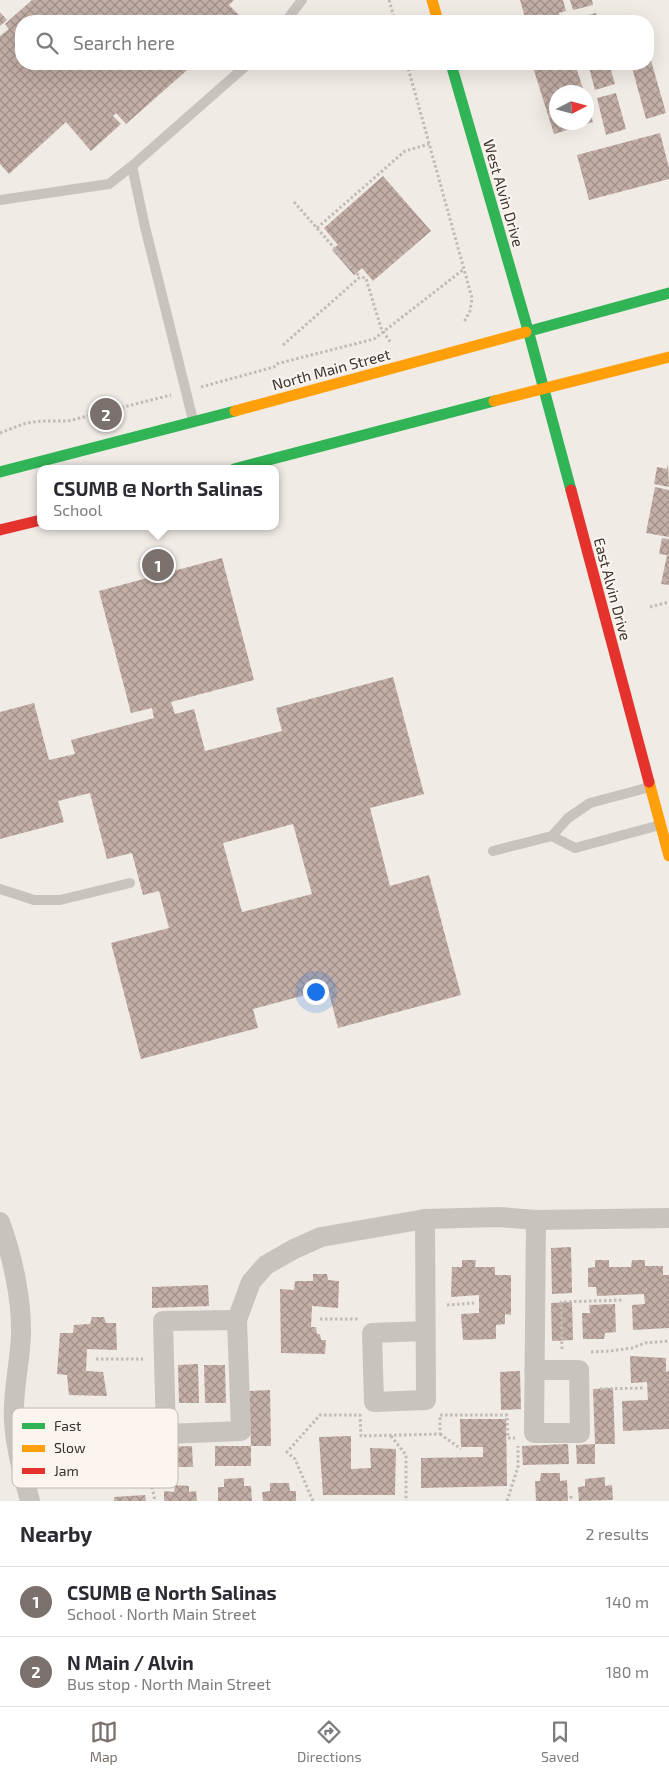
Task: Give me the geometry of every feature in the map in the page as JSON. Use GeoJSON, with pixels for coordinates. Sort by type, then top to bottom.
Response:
{"type":"FeatureCollection","features":[{"type":"Feature","properties":{"kind":"main road"},"geometry":{"type":"LineString","coordinates":[[432,0],[436,15]]}},
{"type":"Feature","properties":{"kind":"main road","name":"West Alvin Drive"},"geometry":{"type":"LineString","coordinates":[[453,70],[528,330]]}},
{"type":"Feature","properties":{"kind":"main road","name":"North Main Street"},"geometry":{"type":"LineString","coordinates":[[0,472],[194,422],[669,293]]}},
{"type":"Feature","properties":{"kind":"main road","name":"East Alvin Drive"},"geometry":{"type":"LineString","coordinates":[[528,330],[651,787],[663,817],[669,856]]}},
{"type":"Feature","properties":{"kind":"main road"},"geometry":{"type":"LineString","coordinates":[[249,465],[669,357]]}},
{"type":"Feature","properties":{"kind":"main road"},"geometry":{"type":"LineString","coordinates":[[0,530],[37,521]]}},
{"type":"Feature","properties":{"kind":"street"},"geometry":{"type":"LineString","coordinates":[[178,1434],[240,1432],[237,1320],[251,1282],[266,1265],[294,1249],[321,1237],[425,1219],[669,1218]]}},
{"type":"Feature","properties":{"kind":"street"},"geometry":{"type":"LineString","coordinates":[[425,1219],[426,1400],[374,1402],[372,1333],[425,1331]]}},
{"type":"Feature","properties":{"kind":"street"},"geometry":{"type":"LineString","coordinates":[[534,1370],[580,1370],[580,1433],[534,1433],[534,1370],[536,1220]]}},
{"type":"Feature","properties":{"kind":"street"},"geometry":{"type":"LineString","coordinates":[[0,1222],[17,1289],[21,1334],[14,1408]]}},
{"type":"Feature","properties":{"kind":"street"},"geometry":{"type":"LineString","coordinates":[[165,1408],[164,1322],[237,1320]]}},
{"type":"Feature","properties":{"kind":"street"},"geometry":{"type":"LineString","coordinates":[[26,1488],[30,1501]]}},
{"type":"Feature","properties":{"kind":"lane"},"geometry":{"type":"LineString","coordinates":[[291,15],[302,0]]}},
{"type":"Feature","properties":{"kind":"lane"},"geometry":{"type":"LineString","coordinates":[[0,200],[109,184],[241,70]]}},
{"type":"Feature","properties":{"kind":"lane"},"geometry":{"type":"LineString","coordinates":[[132,166],[145,227],[194,422]]}},
{"type":"Feature","properties":{"kind":"lane"},"geometry":{"type":"LineString","coordinates":[[493,851],[552,836],[568,818],[590,803],[651,787]]}},
{"type":"Feature","properties":{"kind":"lane"},"geometry":{"type":"LineString","coordinates":[[552,836],[575,848],[663,817]]}},
{"type":"Feature","properties":{"kind":"lane"},"geometry":{"type":"LineString","coordinates":[[0,889],[34,900],[60,900],[130,883]]}},
{"type":"Feature","properties":{"kind":"path"},"geometry":{"type":"LineString","coordinates":[[389,0],[393,15]]}},
{"type":"Feature","properties":{"kind":"path"},"geometry":{"type":"LineString","coordinates":[[409,70],[472,298],[468,317],[460,326]]}},
{"type":"Feature","properties":{"kind":"path"},"geometry":{"type":"LineString","coordinates":[[317,228],[405,151],[429,144]]}},
{"type":"Feature","properties":{"kind":"path"},"geometry":{"type":"LineString","coordinates":[[294,202],[360,277],[366,278],[383,332],[391,343],[395,343]]}},
{"type":"Feature","properties":{"kind":"path"},"geometry":{"type":"LineString","coordinates":[[0,433],[26,423],[68,421],[186,391],[274,367],[276,364],[374,339],[464,269]]}},
{"type":"Feature","properties":{"kind":"path"},"geometry":{"type":"LineString","coordinates":[[283,345],[360,277]]}},
{"type":"Feature","properties":{"kind":"path"},"geometry":{"type":"LineString","coordinates":[[650,607],[669,602]]}},
{"type":"Feature","properties":{"kind":"path"},"geometry":{"type":"LineString","coordinates":[[563,1352],[561,1302],[624,1300]]}},
{"type":"Feature","properties":{"kind":"path"},"geometry":{"type":"LineString","coordinates":[[424,1307],[474,1303]]}},
{"type":"Feature","properties":{"kind":"path"},"geometry":{"type":"LineString","coordinates":[[320,1319],[372,1318],[372,1333]]}},
{"type":"Feature","properties":{"kind":"path"},"geometry":{"type":"LineString","coordinates":[[582,1352],[610,1351],[632,1348],[645,1343],[669,1341]]}},
{"type":"Feature","properties":{"kind":"path"},"geometry":{"type":"LineString","coordinates":[[96,1359],[164,1359]]}},
{"type":"Feature","properties":{"kind":"path"},"geometry":{"type":"LineString","coordinates":[[580,1389],[644,1388]]}},
{"type":"Feature","properties":{"kind":"path"},"geometry":{"type":"LineString","coordinates":[[313,1501],[295,1459],[287,1452],[320,1415],[360,1415],[361,1436],[440,1434],[461,1449]]}},
{"type":"Feature","properties":{"kind":"path"},"geometry":{"type":"LineString","coordinates":[[440,1434],[440,1415],[507,1415],[508,1438],[518,1438],[518,1467],[507,1501]]}},
{"type":"Feature","properties":{"kind":"path"},"geometry":{"type":"LineString","coordinates":[[390,1436],[406,1455],[406,1501]]}},
{"type":"Feature","properties":{"kind":"path"},"geometry":{"type":"LineString","coordinates":[[152,1488],[155,1501]]}},
{"type":"Feature","properties":{"kind":"path"},"geometry":{"type":"LineString","coordinates":[[571,1496],[571,1501]]}},
{"type":"Feature","properties":{"kind":"building"},"geometry":{"type":"Polygon","coordinates":[[[32,0],[234,0],[229,5],[239,15],[15,15],[32,0]]]}},
{"type":"Feature","properties":{"kind":"building"},"geometry":{"type":"Polygon","coordinates":[[[520,0],[563,0],[566,11],[559,13],[560,15],[524,15],[520,0]]]}},
{"type":"Feature","properties":{"kind":"building"},"geometry":{"type":"Polygon","coordinates":[[[570,0],[592,0],[593,5],[573,10],[570,0]]]}},
{"type":"Feature","properties":{"kind":"building"},"geometry":{"type":"Polygon","coordinates":[[[0,12],[7,20],[0,26],[0,12]]]}},
{"type":"Feature","properties":{"kind":"building"},"geometry":{"type":"Polygon","coordinates":[[[15,15],[15,70],[187,70],[126,124],[116,113],[113,116],[121,124],[91,151],[66,122],[9,174],[0,164],[0,36],[9,29],[5,24],[15,15]]]}},
{"type":"Feature","properties":{"kind":"building"},"geometry":{"type":"Polygon","coordinates":[[[534,70],[577,70],[582,85],[549,85],[549,118],[534,70]]]}},
{"type":"Feature","properties":{"kind":"building"},"geometry":{"type":"Polygon","coordinates":[[[590,70],[611,70],[615,84],[595,90],[590,70]]]}},
{"type":"Feature","properties":{"kind":"building"},"geometry":{"type":"Polygon","coordinates":[[[633,70],[654,70],[666,113],[646,119],[633,70]]]}},
{"type":"Feature","properties":{"kind":"building"},"geometry":{"type":"Polygon","coordinates":[[[616,93],[626,129],[606,135],[597,98],[616,93]]]}},
{"type":"Feature","properties":{"kind":"building"},"geometry":{"type":"Polygon","coordinates":[[[553,130],[567,130],[554,134],[553,130]]]}},
{"type":"Feature","properties":{"kind":"building"},"geometry":{"type":"Polygon","coordinates":[[[660,133],[669,168],[669,179],[589,200],[577,155],[660,133]]]}},
{"type":"Feature","properties":{"kind":"building"},"geometry":{"type":"Polygon","coordinates":[[[383,176],[431,231],[373,281],[362,268],[354,275],[332,250],[338,245],[324,228],[383,176]]]}},
{"type":"Feature","properties":{"kind":"building"},"geometry":{"type":"Polygon","coordinates":[[[668,464],[669,487],[654,484],[657,467],[667,469],[668,464]]]}},
{"type":"Feature","properties":{"kind":"building"},"geometry":{"type":"Polygon","coordinates":[[[655,487],[669,490],[669,537],[646,533],[655,487]]]}},
{"type":"Feature","properties":{"kind":"building"},"geometry":{"type":"Polygon","coordinates":[[[662,538],[669,539],[669,585],[661,584],[667,555],[659,554],[662,538]]]}},
{"type":"Feature","properties":{"kind":"building"},"geometry":{"type":"Polygon","coordinates":[[[222,558],[254,680],[171,702],[175,714],[194,709],[205,751],[282,731],[276,708],[393,677],[424,794],[370,808],[390,886],[429,875],[461,995],[338,1028],[328,989],[253,1009],[258,1028],[141,1059],[111,943],[169,928],[159,891],[143,895],[132,853],[107,859],[90,793],[58,801],[64,822],[0,839],[0,712],[34,703],[49,760],[75,754],[71,740],[154,718],[152,708],[131,713],[99,591],[222,558]],[[293,824],[223,843],[242,912],[312,894],[293,824]]]}},
{"type":"Feature","properties":{"kind":"building"},"geometry":{"type":"Polygon","coordinates":[[[571,1247],[572,1293],[552,1294],[551,1248],[571,1247]]]}},
{"type":"Feature","properties":{"kind":"building"},"geometry":{"type":"Polygon","coordinates":[[[462,1260],[476,1260],[475,1267],[495,1267],[495,1275],[511,1275],[511,1315],[505,1314],[505,1324],[496,1325],[496,1339],[463,1340],[461,1314],[479,1313],[479,1295],[451,1297],[452,1267],[462,1267],[462,1260]]]}},
{"type":"Feature","properties":{"kind":"building"},"geometry":{"type":"Polygon","coordinates":[[[595,1260],[609,1260],[609,1267],[631,1267],[632,1260],[645,1260],[645,1266],[663,1266],[663,1275],[669,1275],[669,1328],[633,1330],[632,1305],[645,1304],[644,1294],[597,1296],[596,1287],[588,1287],[588,1268],[595,1267],[595,1260]]]}},
{"type":"Feature","properties":{"kind":"building"},"geometry":{"type":"Polygon","coordinates":[[[313,1274],[327,1274],[328,1280],[339,1281],[338,1308],[312,1306],[311,1327],[316,1327],[317,1334],[320,1334],[321,1340],[326,1340],[325,1354],[281,1353],[280,1289],[294,1290],[295,1281],[313,1281],[313,1274]]]}},
{"type":"Feature","properties":{"kind":"building"},"geometry":{"type":"Polygon","coordinates":[[[208,1285],[209,1306],[152,1308],[152,1287],[208,1285]]]}},
{"type":"Feature","properties":{"kind":"building"},"geometry":{"type":"Polygon","coordinates":[[[572,1302],[573,1340],[552,1341],[551,1303],[572,1302]]]}},
{"type":"Feature","properties":{"kind":"building"},"geometry":{"type":"Polygon","coordinates":[[[615,1304],[616,1332],[605,1333],[604,1339],[583,1339],[582,1313],[590,1313],[589,1305],[615,1304]]]}},
{"type":"Feature","properties":{"kind":"building"},"geometry":{"type":"Polygon","coordinates":[[[92,1317],[104,1317],[106,1323],[116,1323],[117,1350],[87,1349],[86,1371],[103,1372],[107,1396],[69,1395],[67,1375],[57,1374],[60,1333],[73,1333],[74,1325],[90,1324],[92,1317]]]}},
{"type":"Feature","properties":{"kind":"building"},"geometry":{"type":"Polygon","coordinates":[[[630,1356],[666,1358],[666,1372],[669,1371],[669,1429],[623,1431],[622,1401],[648,1400],[647,1382],[631,1383],[630,1356]]]}},
{"type":"Feature","properties":{"kind":"building"},"geometry":{"type":"Polygon","coordinates":[[[198,1364],[199,1403],[179,1403],[178,1365],[198,1364]]]}},
{"type":"Feature","properties":{"kind":"building"},"geometry":{"type":"Polygon","coordinates":[[[204,1365],[225,1365],[226,1403],[205,1403],[204,1365]]]}},
{"type":"Feature","properties":{"kind":"building"},"geometry":{"type":"Polygon","coordinates":[[[520,1371],[521,1409],[501,1410],[500,1372],[520,1371]]]}},
{"type":"Feature","properties":{"kind":"building"},"geometry":{"type":"Polygon","coordinates":[[[613,1388],[615,1444],[595,1444],[593,1389],[613,1388]]]}},
{"type":"Feature","properties":{"kind":"building"},"geometry":{"type":"Polygon","coordinates":[[[270,1390],[271,1446],[251,1446],[249,1391],[270,1390]]]}},
{"type":"Feature","properties":{"kind":"building"},"geometry":{"type":"Polygon","coordinates":[[[460,1419],[506,1419],[507,1486],[421,1488],[421,1458],[483,1457],[483,1447],[461,1447],[460,1419]]]}},
{"type":"Feature","properties":{"kind":"building"},"geometry":{"type":"Polygon","coordinates":[[[351,1436],[351,1469],[371,1468],[370,1448],[396,1449],[395,1495],[323,1495],[319,1437],[351,1436]]]}},
{"type":"Feature","properties":{"kind":"building"},"geometry":{"type":"Polygon","coordinates":[[[568,1444],[569,1464],[523,1465],[522,1446],[568,1444]]]}},
{"type":"Feature","properties":{"kind":"building"},"geometry":{"type":"Polygon","coordinates":[[[595,1444],[595,1464],[577,1464],[576,1445],[595,1444]]]}},
{"type":"Feature","properties":{"kind":"building"},"geometry":{"type":"Polygon","coordinates":[[[178,1446],[192,1446],[193,1467],[178,1467],[178,1446]]]}},
{"type":"Feature","properties":{"kind":"building"},"geometry":{"type":"Polygon","coordinates":[[[215,1446],[251,1446],[251,1466],[215,1466],[215,1446]]]}},
{"type":"Feature","properties":{"kind":"building"},"geometry":{"type":"Polygon","coordinates":[[[541,1473],[560,1473],[560,1481],[567,1480],[568,1501],[536,1501],[535,1481],[540,1481],[541,1473]]]}},
{"type":"Feature","properties":{"kind":"building"},"geometry":{"type":"Polygon","coordinates":[[[605,1477],[605,1486],[612,1485],[613,1500],[579,1501],[578,1487],[585,1486],[585,1479],[605,1477]]]}},
{"type":"Feature","properties":{"kind":"building"},"geometry":{"type":"Polygon","coordinates":[[[244,1478],[244,1486],[251,1486],[252,1501],[218,1501],[218,1487],[224,1487],[224,1479],[244,1478]]]}},
{"type":"Feature","properties":{"kind":"building"},"geometry":{"type":"Polygon","coordinates":[[[270,1483],[289,1483],[290,1491],[296,1491],[296,1501],[263,1501],[262,1492],[270,1491],[270,1483]]]}},
{"type":"Feature","properties":{"kind":"building"},"geometry":{"type":"Polygon","coordinates":[[[178,1485],[189,1486],[189,1492],[196,1491],[197,1501],[164,1501],[164,1491],[174,1492],[175,1488],[178,1488],[178,1485]]]}},
{"type":"Feature","properties":{"kind":"building"},"geometry":{"type":"Polygon","coordinates":[[[145,1495],[146,1501],[114,1501],[114,1497],[145,1495]]]}},
{"type":"Feature","properties":{"kind":"traffic: fast"},"geometry":{"type":"LineString","coordinates":[[453,70],[528,330],[571,490]]}},
{"type":"Feature","properties":{"kind":"traffic: fast"},"geometry":{"type":"LineString","coordinates":[[526,332],[669,293]]}},
{"type":"Feature","properties":{"kind":"traffic: fast"},"geometry":{"type":"LineString","coordinates":[[249,465],[494,401]]}},
{"type":"Feature","properties":{"kind":"traffic: fast"},"geometry":{"type":"LineString","coordinates":[[0,472],[235,411]]}},
{"type":"Feature","properties":{"kind":"traffic: slow"},"geometry":{"type":"LineString","coordinates":[[432,0],[436,15]]}},
{"type":"Feature","properties":{"kind":"traffic: slow"},"geometry":{"type":"LineString","coordinates":[[235,411],[526,332]]}},
{"type":"Feature","properties":{"kind":"traffic: slow"},"geometry":{"type":"LineString","coordinates":[[494,401],[669,357]]}},
{"type":"Feature","properties":{"kind":"traffic: slow"},"geometry":{"type":"LineString","coordinates":[[649,782],[669,856]]}},
{"type":"Feature","properties":{"kind":"traffic: jam"},"geometry":{"type":"LineString","coordinates":[[571,490],[649,782]]}},
{"type":"Feature","properties":{"kind":"traffic: jam"},"geometry":{"type":"LineString","coordinates":[[0,530],[37,521]]}},
{"type":"Feature","properties":{"kind":"place","name":"N Main / Alvin"},"geometry":{"type":"Point","coordinates":[106,414]}},
{"type":"Feature","properties":{"kind":"place","name":"CSUMB @ North Salinas"},"geometry":{"type":"Point","coordinates":[158,565]}}]}
